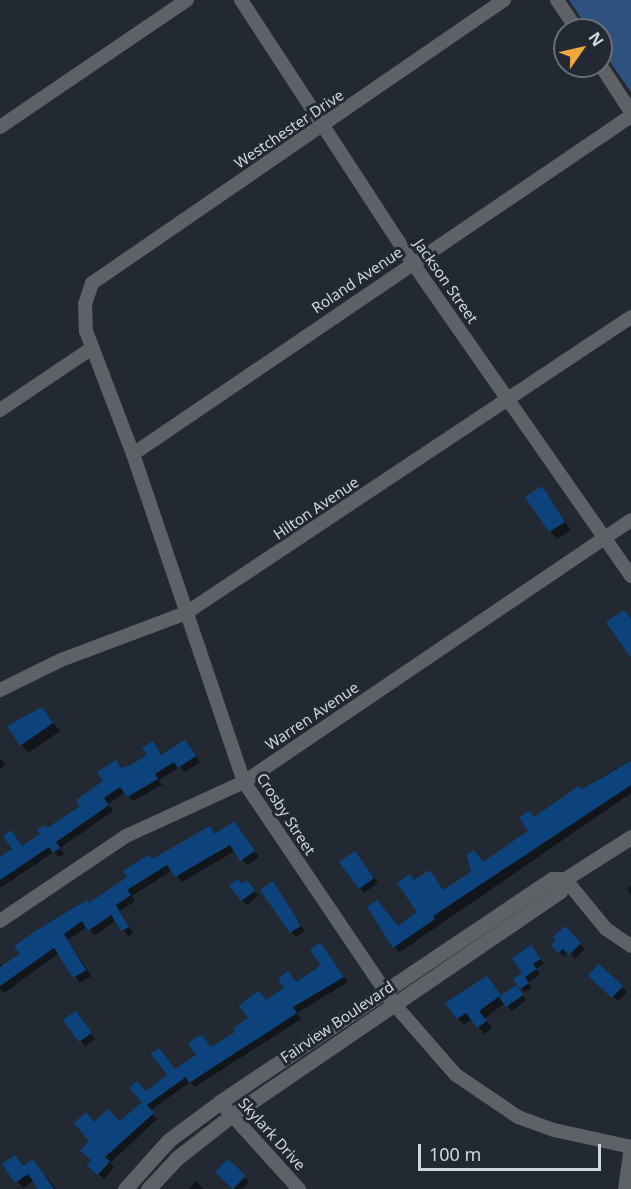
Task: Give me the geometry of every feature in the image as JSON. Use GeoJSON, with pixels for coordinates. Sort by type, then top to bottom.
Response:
{"type":"FeatureCollection","features":[{"type":"Feature","properties":{"kind":"street"},"geometry":{"type":"LineString","coordinates":[[0,127],[188,0]]}},
{"type":"Feature","properties":{"kind":"street","name":"Jackson Street"},"geometry":{"type":"LineString","coordinates":[[241,0],[412,262],[631,576]]}},
{"type":"Feature","properties":{"kind":"street","name":"Westchester Drive"},"geometry":{"type":"LineString","coordinates":[[92,283],[504,0]]}},
{"type":"Feature","properties":{"kind":"street"},"geometry":{"type":"LineString","coordinates":[[557,0],[569,18]]}},
{"type":"Feature","properties":{"kind":"street"},"geometry":{"type":"LineString","coordinates":[[609,78],[631,112]]}},
{"type":"Feature","properties":{"kind":"street","name":"Roland Avenue"},"geometry":{"type":"LineString","coordinates":[[133,454],[412,262],[631,116]]}},
{"type":"Feature","properties":{"kind":"street","name":"Crosby Street"},"geometry":{"type":"LineString","coordinates":[[92,283],[85,304],[92,348],[133,454],[244,782],[394,1004],[456,1075],[494,1103],[554,1130],[631,1148]]}},
{"type":"Feature","properties":{"kind":"street","name":"Hilton Avenue"},"geometry":{"type":"LineString","coordinates":[[0,690],[46,666],[186,614],[631,317]]}},
{"type":"Feature","properties":{"kind":"street"},"geometry":{"type":"LineString","coordinates":[[0,410],[92,348]]}},
{"type":"Feature","properties":{"kind":"street","name":"Warren Avenue"},"geometry":{"type":"LineString","coordinates":[[0,921],[126,836],[244,782],[631,520]]}},
{"type":"Feature","properties":{"kind":"street","name":"Fairview Boulevard"},"geometry":{"type":"LineString","coordinates":[[125,1189],[169,1140],[220,1102],[552,879],[565,879],[631,837]]}},
{"type":"Feature","properties":{"kind":"street"},"geometry":{"type":"LineString","coordinates":[[565,879],[606,928],[631,946]]}},
{"type":"Feature","properties":{"kind":"street","name":"Fairview Boulevard"},"geometry":{"type":"LineString","coordinates":[[148,1189],[177,1158],[232,1115],[560,891],[565,879]]}},
{"type":"Feature","properties":{"kind":"street","name":"Skylark Drive"},"geometry":{"type":"LineString","coordinates":[[220,1102],[299,1189]]}},
{"type":"Feature","properties":{"kind":"street"},"geometry":{"type":"LineString","coordinates":[[625,1189],[631,1148]]}},
{"type":"Feature","properties":{"kind":"shaded area"},"geometry":{"type":"Polygon","coordinates":[[[569,0],[631,0],[631,92],[613,66],[613,18],[581,18],[569,0]]]}},
{"type":"Feature","properties":{"kind":"building"},"geometry":{"type":"Polygon","coordinates":[[[542,486],[565,522],[549,532],[525,497],[542,486]]]}},
{"type":"Feature","properties":{"kind":"building"},"geometry":{"type":"Polygon","coordinates":[[[624,610],[631,619],[631,658],[606,622],[624,610]]]}},
{"type":"Feature","properties":{"kind":"building"},"geometry":{"type":"Polygon","coordinates":[[[42,707],[53,723],[20,746],[7,726],[42,707]]]}},
{"type":"Feature","properties":{"kind":"building"},"geometry":{"type":"Polygon","coordinates":[[[185,740],[196,756],[178,768],[174,762],[155,774],[158,779],[127,797],[120,787],[104,798],[109,805],[56,842],[60,848],[53,853],[49,847],[0,880],[0,857],[12,849],[3,836],[11,830],[22,846],[40,834],[37,830],[45,825],[47,828],[80,806],[76,800],[103,781],[97,772],[116,760],[121,768],[129,766],[147,755],[142,748],[153,741],[161,755],[185,740]]]}},
{"type":"Feature","properties":{"kind":"building"},"geometry":{"type":"Polygon","coordinates":[[[631,761],[631,785],[433,916],[435,919],[393,948],[367,907],[377,900],[398,926],[417,912],[397,883],[410,874],[414,880],[430,870],[443,890],[471,872],[467,855],[474,850],[483,862],[528,831],[519,817],[529,811],[534,817],[579,786],[582,789],[631,761]]]}},
{"type":"Feature","properties":{"kind":"building"},"geometry":{"type":"Polygon","coordinates":[[[234,821],[255,851],[240,861],[230,845],[175,877],[167,865],[127,890],[131,895],[116,905],[129,927],[121,931],[111,915],[88,931],[82,921],[64,934],[86,970],[73,978],[54,948],[0,986],[0,967],[20,954],[14,946],[87,900],[89,903],[127,877],[123,871],[148,855],[152,859],[210,826],[215,834],[234,821]]]}},
{"type":"Feature","properties":{"kind":"building"},"geometry":{"type":"Polygon","coordinates":[[[355,851],[374,878],[359,889],[339,862],[355,851]]]}},
{"type":"Feature","properties":{"kind":"building"},"geometry":{"type":"Polygon","coordinates":[[[238,879],[242,884],[247,880],[255,891],[241,901],[229,885],[238,879]]]}},
{"type":"Feature","properties":{"kind":"building"},"geometry":{"type":"Polygon","coordinates":[[[273,881],[301,926],[290,933],[260,890],[273,881]]]}},
{"type":"Feature","properties":{"kind":"building"},"geometry":{"type":"Polygon","coordinates":[[[565,926],[581,943],[569,955],[563,949],[558,953],[551,945],[556,941],[553,937],[565,926]]]}},
{"type":"Feature","properties":{"kind":"building"},"geometry":{"type":"Polygon","coordinates":[[[320,942],[344,977],[293,1007],[297,1013],[277,1026],[189,1083],[186,1077],[147,1105],[154,1113],[105,1157],[110,1161],[98,1175],[87,1166],[91,1160],[80,1151],[89,1141],[74,1123],[86,1112],[94,1122],[108,1109],[120,1121],[142,1102],[129,1088],[137,1081],[146,1091],[167,1075],[151,1054],[159,1048],[175,1069],[196,1055],[188,1044],[195,1038],[202,1035],[211,1047],[235,1032],[233,1028],[248,1018],[239,1006],[250,997],[259,991],[266,1000],[284,988],[278,978],[288,971],[296,982],[317,968],[320,964],[310,950],[320,942]]]}},
{"type":"Feature","properties":{"kind":"building"},"geometry":{"type":"Polygon","coordinates":[[[531,945],[541,959],[533,964],[537,969],[525,977],[529,983],[520,989],[513,979],[522,973],[512,958],[531,945]]]}},
{"type":"Feature","properties":{"kind":"building"},"geometry":{"type":"Polygon","coordinates":[[[599,964],[623,986],[612,998],[588,976],[599,964]]]}},
{"type":"Feature","properties":{"kind":"building"},"geometry":{"type":"Polygon","coordinates":[[[487,976],[501,995],[479,1011],[487,1021],[477,1028],[466,1013],[457,1019],[445,1003],[487,976]]]}},
{"type":"Feature","properties":{"kind":"building"},"geometry":{"type":"Polygon","coordinates":[[[516,985],[523,995],[506,1007],[499,997],[516,985]]]}},
{"type":"Feature","properties":{"kind":"building"},"geometry":{"type":"Polygon","coordinates":[[[76,1011],[92,1033],[79,1042],[63,1020],[76,1011]]]}},
{"type":"Feature","properties":{"kind":"building"},"geometry":{"type":"Polygon","coordinates":[[[15,1155],[23,1166],[33,1159],[54,1189],[38,1189],[28,1174],[15,1183],[2,1164],[15,1155]]]}},
{"type":"Feature","properties":{"kind":"building"},"geometry":{"type":"Polygon","coordinates":[[[228,1159],[246,1176],[233,1189],[215,1172],[228,1159]]]}}]}
